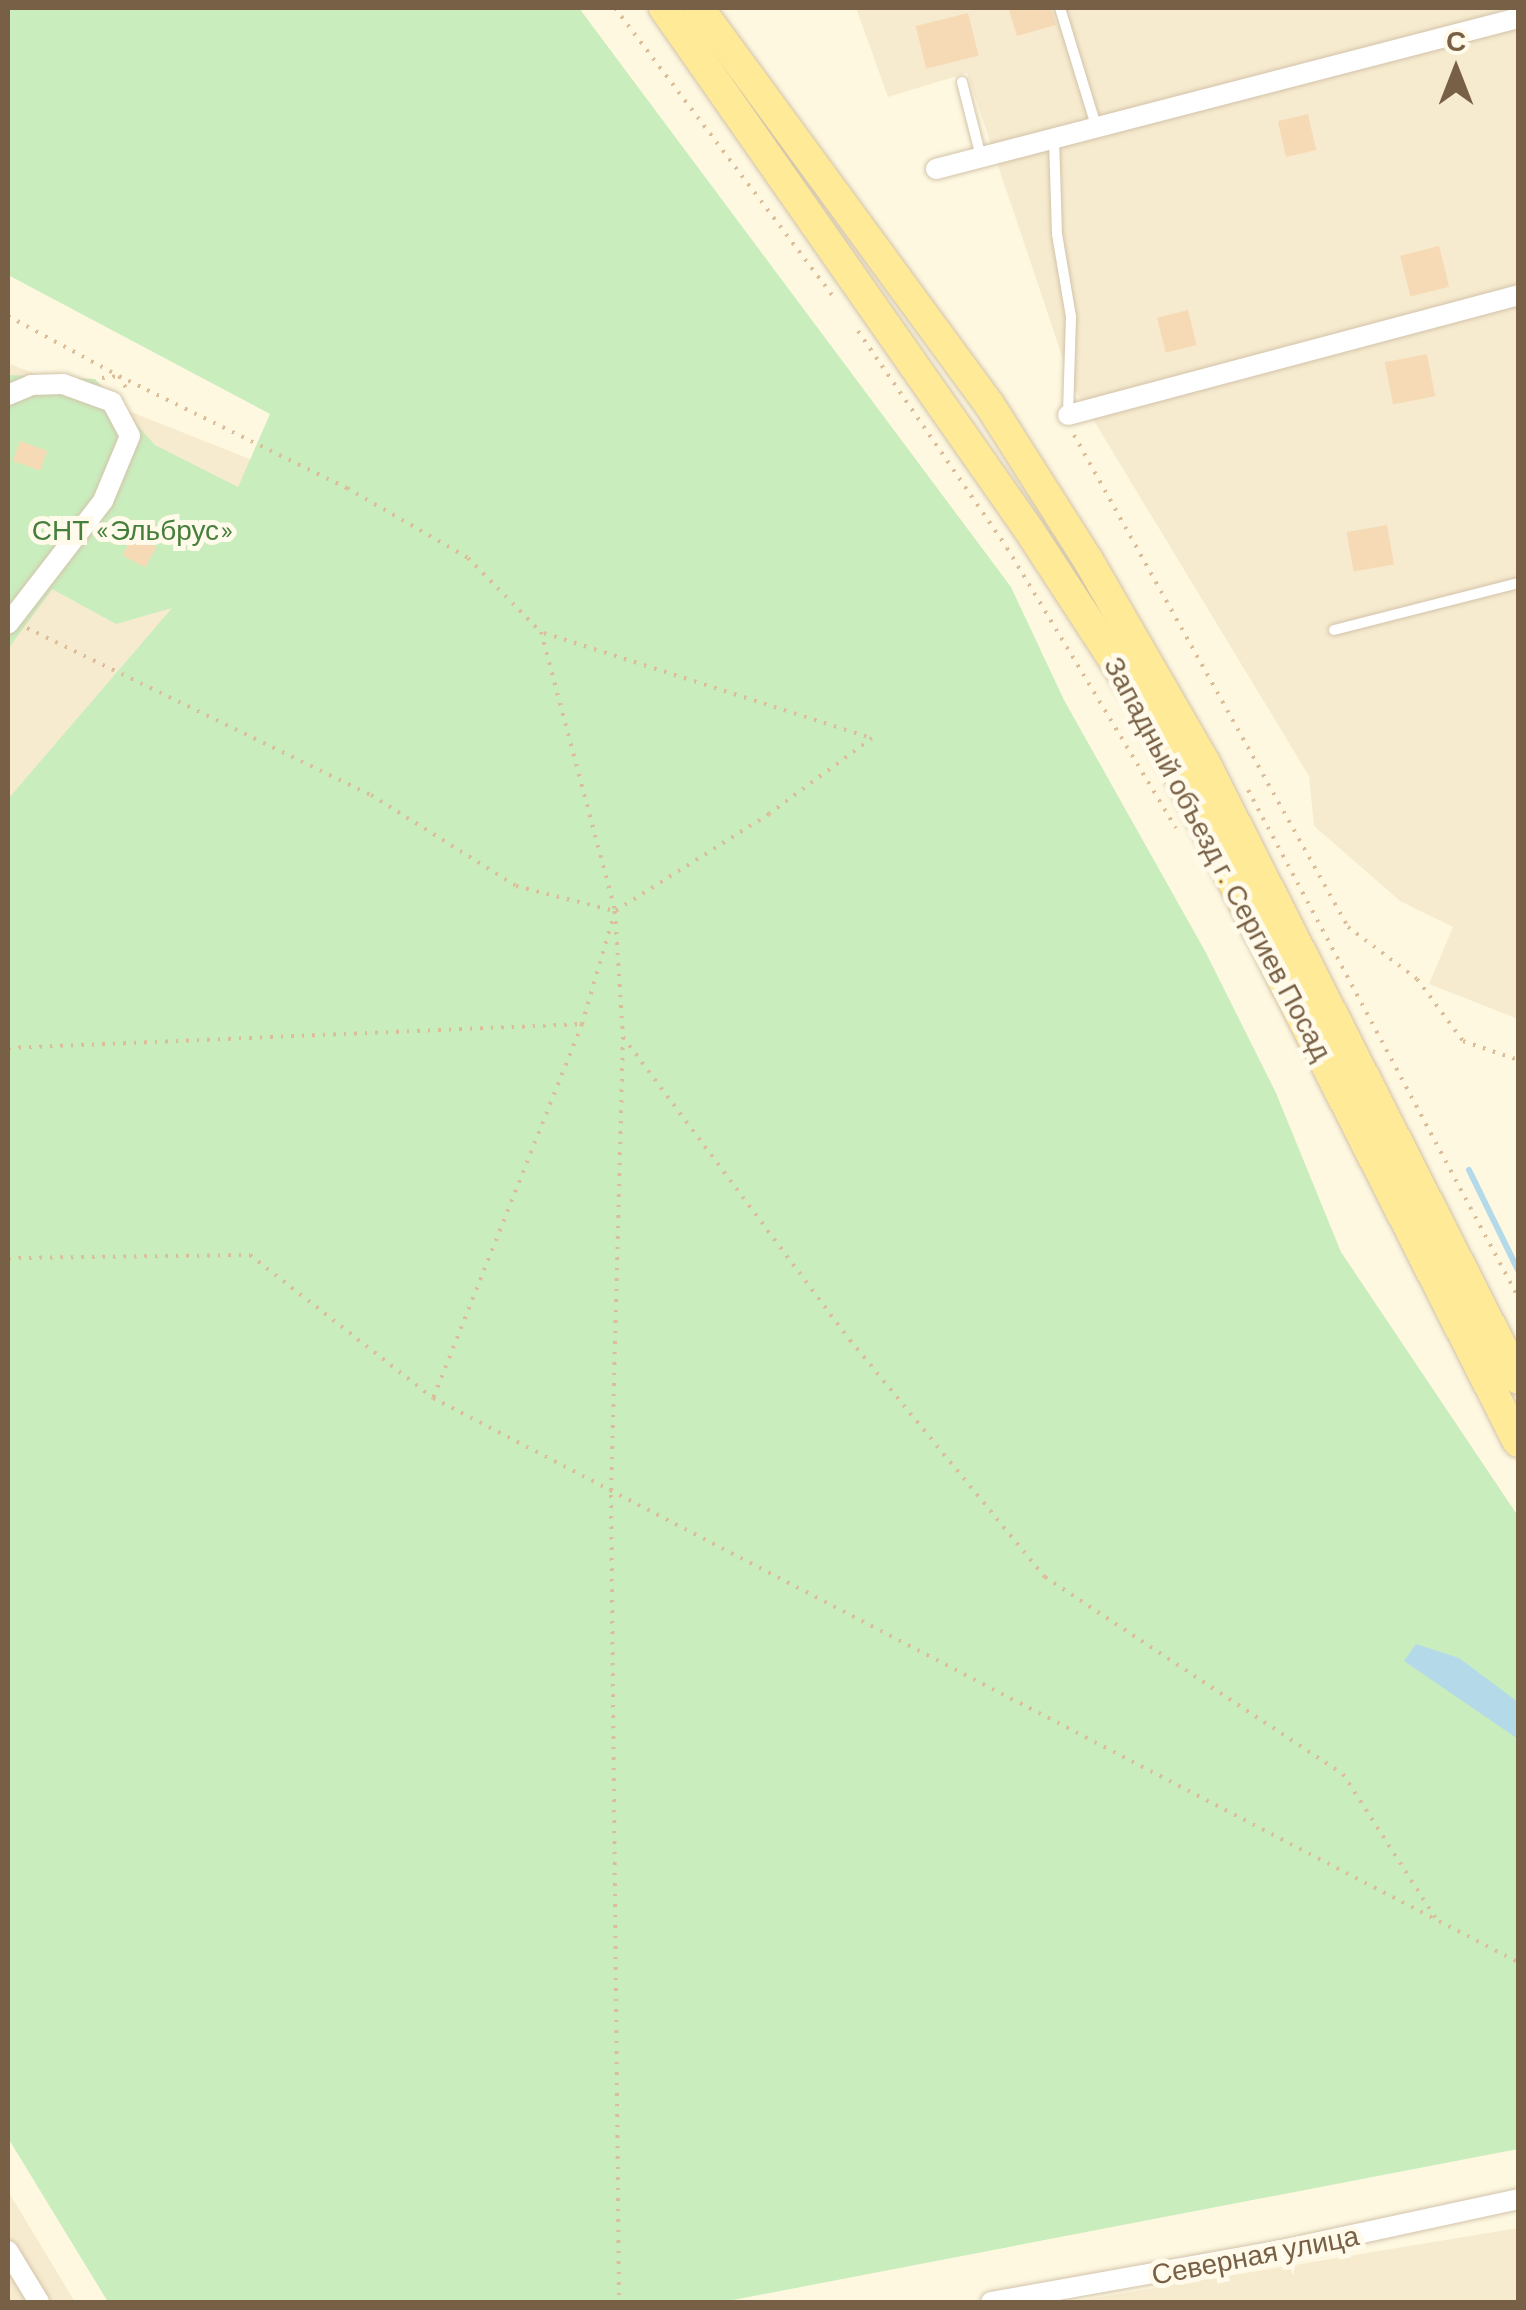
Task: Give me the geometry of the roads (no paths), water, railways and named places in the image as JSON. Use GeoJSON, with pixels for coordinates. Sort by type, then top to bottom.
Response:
{"type":"FeatureCollection","features":[{"type":"Feature","properties":{"kind":"main road","name":"Западный объезд г. Сергиев Посад"},"geometry":{"type":"LineString","coordinates":[[664,8],[1029,530],[1143,706],[1518,1442]]}},
{"type":"Feature","properties":{"kind":"main road","name":"Западный объезд г. Сергиев Посад"},"geometry":{"type":"LineString","coordinates":[[699,8],[989,404],[1088,560],[1213,779],[1518,1379]]}},
{"type":"Feature","properties":{"kind":"street"},"geometry":{"type":"LineString","coordinates":[[936,169],[1518,18]]}},
{"type":"Feature","properties":{"kind":"street"},"geometry":{"type":"LineString","coordinates":[[1068,416],[1518,295]]}},
{"type":"Feature","properties":{"kind":"street"},"geometry":{"type":"LineString","coordinates":[[8,395],[31,385],[63,384],[112,402],[130,436],[103,501],[9,622]]}},
{"type":"Feature","properties":{"kind":"street","name":"Северная улица"},"geometry":{"type":"LineString","coordinates":[[990,2302],[1278,2251],[1518,2199]]}},
{"type":"Feature","properties":{"kind":"street"},"geometry":{"type":"LineString","coordinates":[[8,2251],[39,2302]]}},
{"type":"Feature","properties":{"kind":"lane"},"geometry":{"type":"LineString","coordinates":[[1060,8],[1096,126]]}},
{"type":"Feature","properties":{"kind":"lane"},"geometry":{"type":"LineString","coordinates":[[962,82],[981,157]]}},
{"type":"Feature","properties":{"kind":"lane"},"geometry":{"type":"LineString","coordinates":[[1054,138],[1056,234],[1072,317],[1068,416]]}},
{"type":"Feature","properties":{"kind":"lane"},"geometry":{"type":"LineString","coordinates":[[1334,630],[1518,583]]}},
{"type":"Feature","properties":{"kind":"water"},"geometry":{"type":"Polygon","coordinates":[[[1416,1644],[1459,1658],[1518,1702],[1518,1739],[1404,1661],[1416,1644]]]}},
{"type":"Feature","properties":{"kind":"waterway"},"geometry":{"type":"LineString","coordinates":[[1469,1170],[1518,1270]]}},
{"type":"Feature","properties":{"kind":"park label","name":"СНТ «Эльбрус»"},"geometry":{"type":"Point","coordinates":[133,529]}}]}
